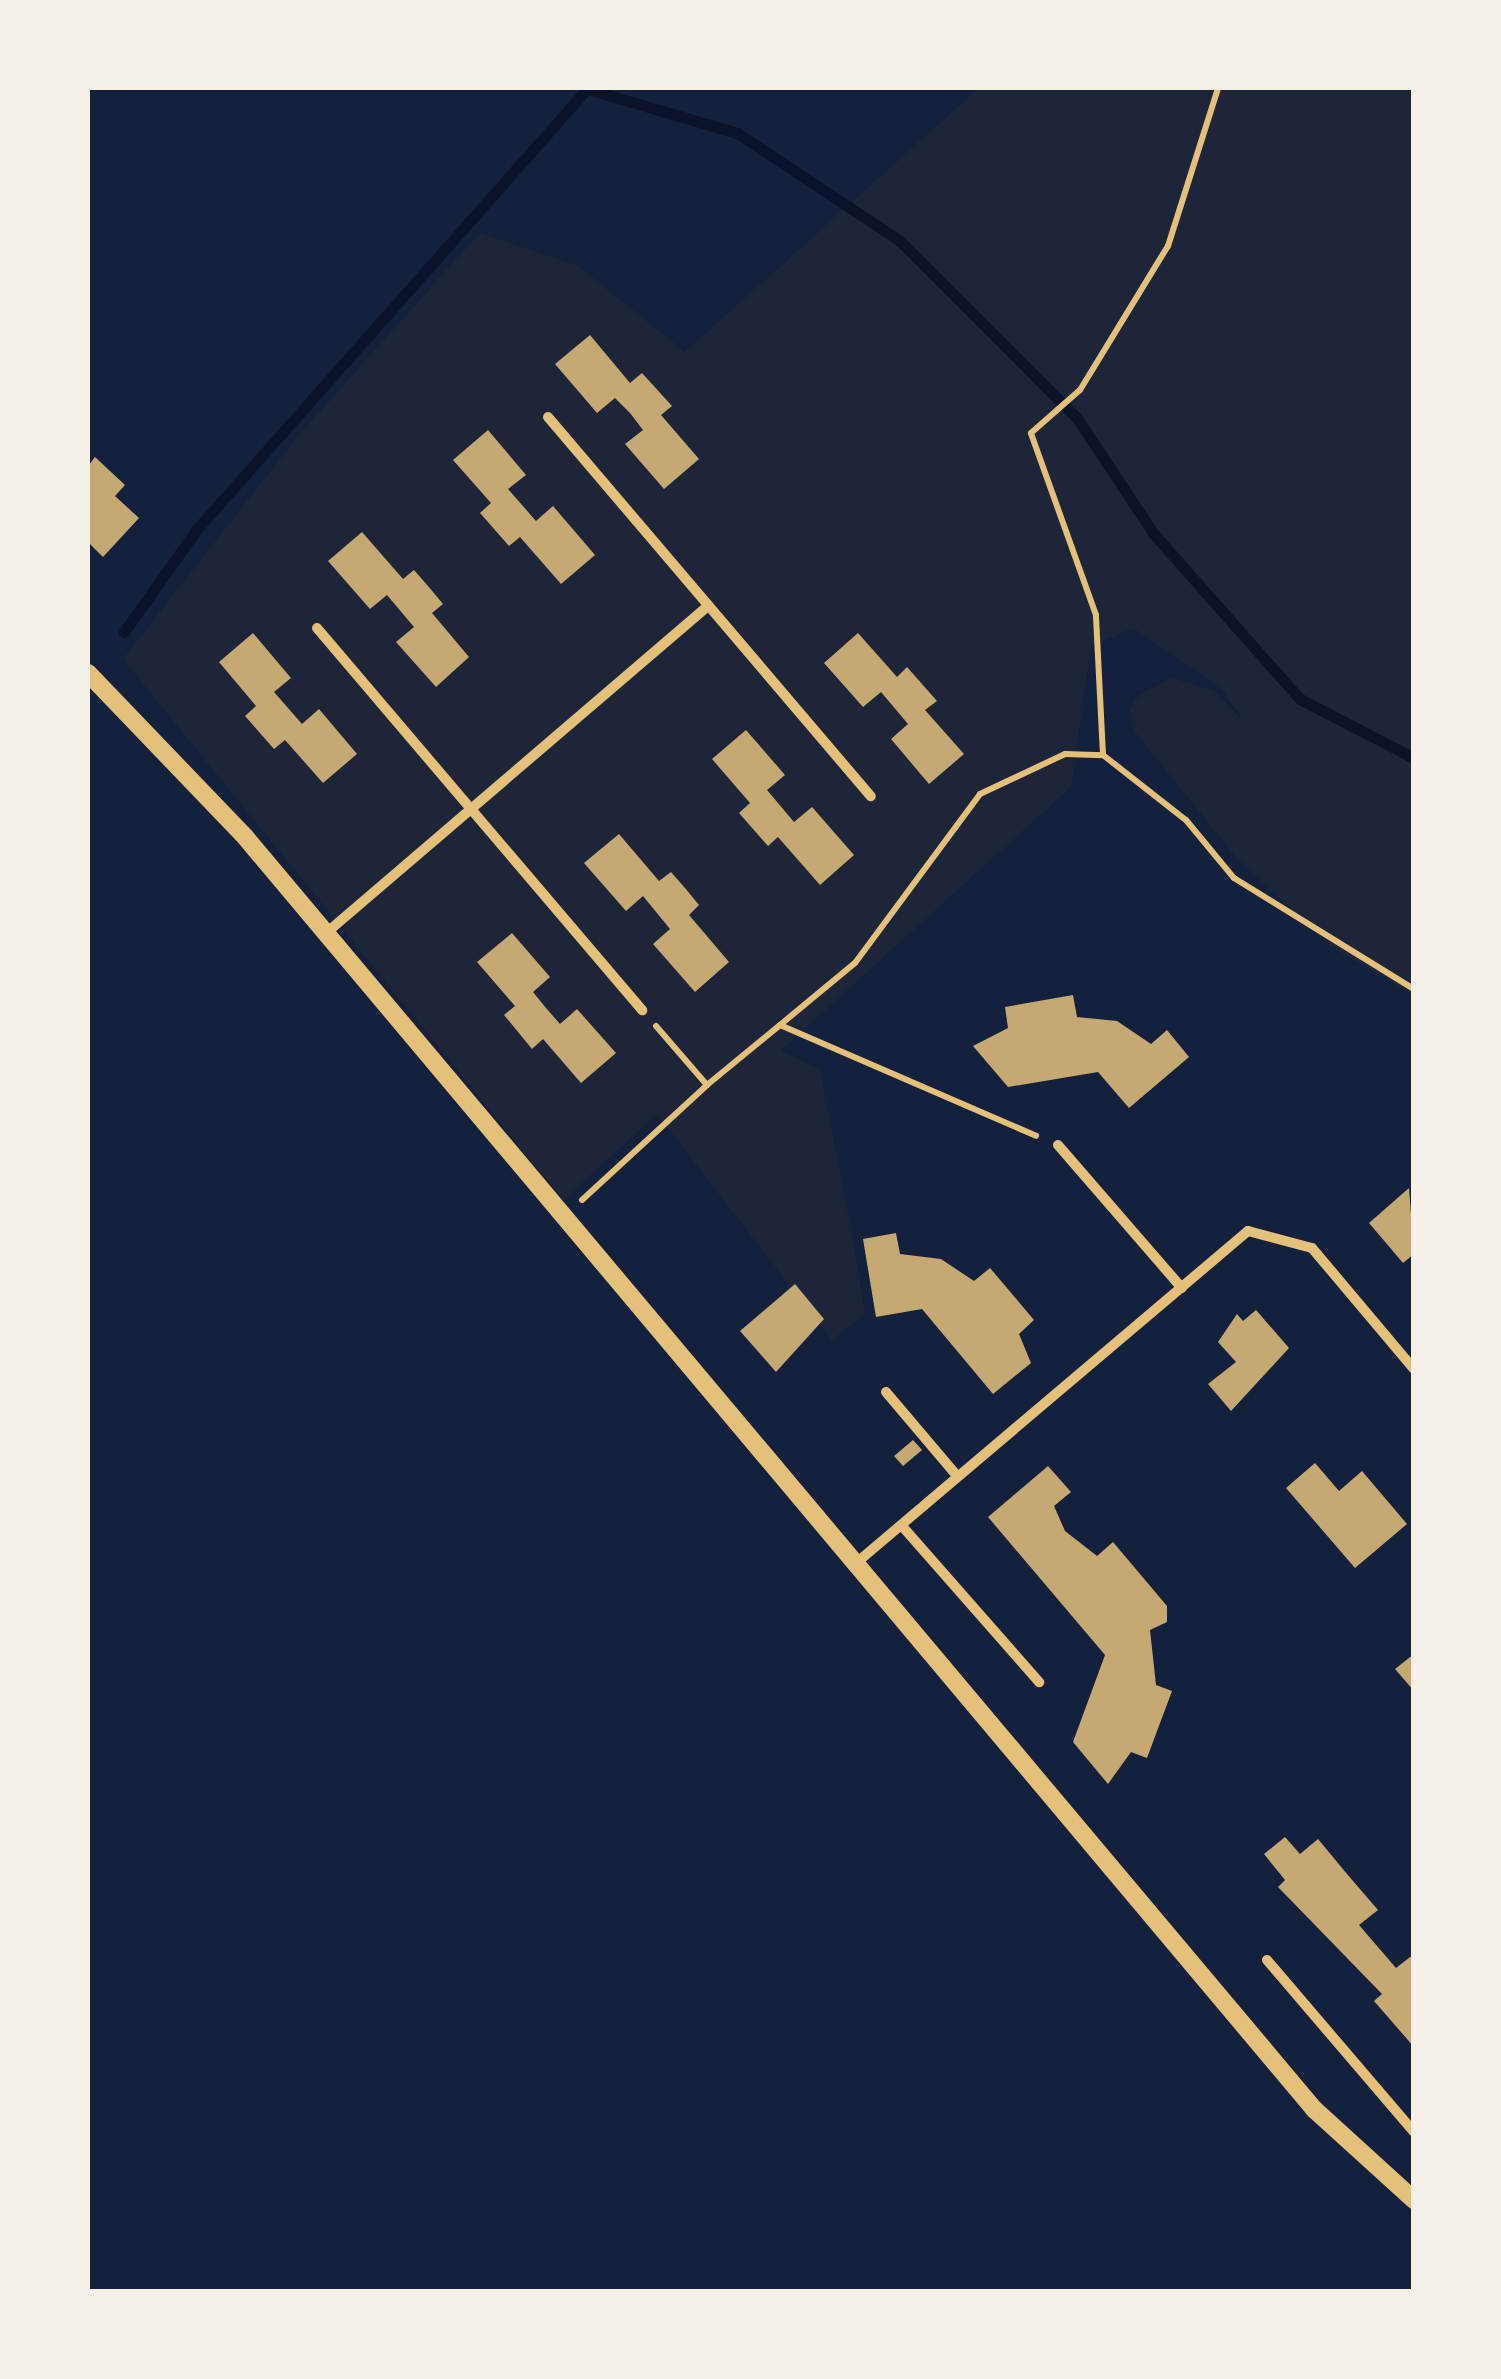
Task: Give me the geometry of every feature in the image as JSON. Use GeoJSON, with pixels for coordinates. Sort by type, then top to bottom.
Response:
{"type":"FeatureCollection","features":[{"type":"Feature","properties":{"kind":"street"},"geometry":{"type":"LineString","coordinates":[[548,418],[872,796]]}},
{"type":"Feature","properties":{"kind":"street"},"geometry":{"type":"LineString","coordinates":[[324,935],[708,606]]}},
{"type":"Feature","properties":{"kind":"street"},"geometry":{"type":"LineString","coordinates":[[317,628],[642,1010]]}},
{"type":"Feature","properties":{"kind":"street"},"geometry":{"type":"LineString","coordinates":[[88,673],[246,838],[560,1222],[1315,2110],[1414,2200]]}},
{"type":"Feature","properties":{"kind":"street"},"geometry":{"type":"LineString","coordinates":[[1058,1145],[1182,1288]]}},
{"type":"Feature","properties":{"kind":"street"},"geometry":{"type":"LineString","coordinates":[[854,1566],[1248,1231],[1312,1248],[1414,1369]]}},
{"type":"Feature","properties":{"kind":"street"},"geometry":{"type":"LineString","coordinates":[[886,1392],[958,1478]]}},
{"type":"Feature","properties":{"kind":"street"},"geometry":{"type":"LineString","coordinates":[[902,1526],[1039,1682]]}},
{"type":"Feature","properties":{"kind":"street"},"geometry":{"type":"LineString","coordinates":[[1267,1960],[1414,2132]]}},
{"type":"Feature","properties":{"kind":"path"},"geometry":{"type":"LineString","coordinates":[[1103,755],[1105,664],[1072,528],[1031,433],[1045,416],[1080,390],[1168,246],[1218,88]]}},
{"type":"Feature","properties":{"kind":"path"},"geometry":{"type":"LineString","coordinates":[[560,1222],[706,1085],[855,963],[980,794],[1066,754],[1103,755],[1186,820],[1234,878],[1414,990]]}},
{"type":"Feature","properties":{"kind":"path"},"geometry":{"type":"LineString","coordinates":[[642,1010],[706,1085]]}},
{"type":"Feature","properties":{"kind":"path"},"geometry":{"type":"LineString","coordinates":[[780,1025],[1058,1145]]}},
{"type":"Feature","properties":{"kind":"shaded area"},"geometry":{"type":"Polygon","coordinates":[[[979,88],[1413,88],[1413,994],[1333,948],[1236,857],[1135,732],[1130,709],[1139,695],[1173,678],[1216,692],[1244,722],[1222,689],[1133,628],[1091,646],[1071,787],[781,1050],[820,1069],[853,1240],[865,1314],[832,1340],[657,1114],[563,1200],[123,659],[299,435],[480,233],[578,266],[685,352],[979,88]]]}},
{"type":"Feature","properties":{"kind":"building"},"geometry":{"type":"Polygon","coordinates":[[[590,335],[630,383],[642,373],[672,406],[661,415],[699,459],[664,489],[625,444],[643,430],[630,413],[615,398],[597,413],[555,364],[590,335]]]}},
{"type":"Feature","properties":{"kind":"building"},"geometry":{"type":"Polygon","coordinates":[[[488,430],[526,475],[508,489],[536,521],[553,506],[595,555],[561,584],[520,537],[509,546],[480,513],[491,503],[453,460],[488,430]]]}},
{"type":"Feature","properties":{"kind":"building"},"geometry":{"type":"Polygon","coordinates":[[[95,457],[125,485],[115,496],[139,518],[103,557],[88,542],[88,466],[95,457]]]}},
{"type":"Feature","properties":{"kind":"building"},"geometry":{"type":"Polygon","coordinates":[[[362,532],[403,579],[414,570],[428,586],[443,604],[432,613],[469,657],[436,687],[396,642],[414,627],[387,595],[370,609],[328,561],[362,532]]]}},
{"type":"Feature","properties":{"kind":"building"},"geometry":{"type":"Polygon","coordinates":[[[253,633],[291,678],[274,692],[302,724],[319,709],[357,754],[323,783],[285,740],[274,749],[245,716],[256,706],[219,662],[253,633]]]}},
{"type":"Feature","properties":{"kind":"building"},"geometry":{"type":"Polygon","coordinates":[[[858,633],[897,677],[907,667],[937,701],[925,710],[964,754],[929,784],[891,739],[908,724],[881,692],[863,707],[824,663],[858,633]]]}},
{"type":"Feature","properties":{"kind":"building"},"geometry":{"type":"Polygon","coordinates":[[[746,730],[785,775],[767,790],[794,822],[812,807],[854,855],[820,885],[778,837],[768,846],[739,813],[750,803],[712,759],[746,730]]]}},
{"type":"Feature","properties":{"kind":"building"},"geometry":{"type":"Polygon","coordinates":[[[619,834],[659,881],[671,872],[685,888],[699,905],[689,915],[729,962],[695,992],[653,944],[670,929],[643,896],[626,911],[584,863],[619,834]]]}},
{"type":"Feature","properties":{"kind":"building"},"geometry":{"type":"Polygon","coordinates":[[[512,933],[550,977],[533,992],[546,1008],[560,1024],[577,1009],[616,1053],[581,1083],[543,1039],[532,1049],[504,1015],[515,1006],[477,962],[512,933]]]}},
{"type":"Feature","properties":{"kind":"building"},"geometry":{"type":"Polygon","coordinates":[[[1073,995],[1077,1017],[1117,1021],[1151,1044],[1167,1030],[1189,1057],[1129,1108],[1098,1072],[1008,1087],[973,1046],[1008,1028],[1005,1007],[1073,995]]]}},
{"type":"Feature","properties":{"kind":"building"},"geometry":{"type":"Polygon","coordinates":[[[1409,1188],[1414,1254],[1403,1263],[1369,1223],[1409,1188]]]}},
{"type":"Feature","properties":{"kind":"building"},"geometry":{"type":"Polygon","coordinates":[[[896,1233],[900,1254],[941,1259],[974,1281],[990,1268],[1034,1320],[1019,1334],[1031,1363],[993,1394],[922,1309],[876,1317],[863,1239],[896,1233]]]}},
{"type":"Feature","properties":{"kind":"building"},"geometry":{"type":"Polygon","coordinates":[[[795,1284],[824,1319],[776,1372],[740,1331],[795,1284]]]}},
{"type":"Feature","properties":{"kind":"building"},"geometry":{"type":"Polygon","coordinates":[[[1256,1310],[1289,1348],[1231,1411],[1208,1384],[1236,1362],[1218,1342],[1237,1314],[1243,1321],[1256,1310]]]}},
{"type":"Feature","properties":{"kind":"building"},"geometry":{"type":"Polygon","coordinates":[[[913,1440],[922,1450],[903,1466],[894,1456],[913,1440]]]}},
{"type":"Feature","properties":{"kind":"building"},"geometry":{"type":"Polygon","coordinates":[[[1315,1463],[1339,1491],[1362,1471],[1407,1524],[1355,1568],[1286,1488],[1315,1463]]]}},
{"type":"Feature","properties":{"kind":"building"},"geometry":{"type":"Polygon","coordinates":[[[1048,1466],[1071,1492],[1054,1506],[1065,1531],[1097,1556],[1113,1542],[1167,1606],[1167,1622],[1150,1630],[1156,1685],[1172,1691],[1147,1758],[1131,1752],[1108,1784],[1073,1742],[1105,1655],[988,1517],[1048,1466]]]}},
{"type":"Feature","properties":{"kind":"building"},"geometry":{"type":"Polygon","coordinates":[[[1414,1654],[1414,1691],[1395,1669],[1414,1654]]]}},
{"type":"Feature","properties":{"kind":"building"},"geometry":{"type":"Polygon","coordinates":[[[1285,1837],[1300,1854],[1318,1839],[1378,1910],[1359,1925],[1396,1968],[1414,1954],[1414,2047],[1374,2001],[1382,1994],[1278,1887],[1285,1880],[1264,1854],[1285,1837]]]}},
{"type":"Feature","properties":{"kind":"waterway"},"geometry":{"type":"LineString","coordinates":[[584,88],[737,133],[900,241],[1077,418],[1153,533],[1300,699],[1414,758]]}},
{"type":"Feature","properties":{"kind":"waterway"},"geometry":{"type":"LineString","coordinates":[[124,632],[197,529],[587,89]]}}]}
